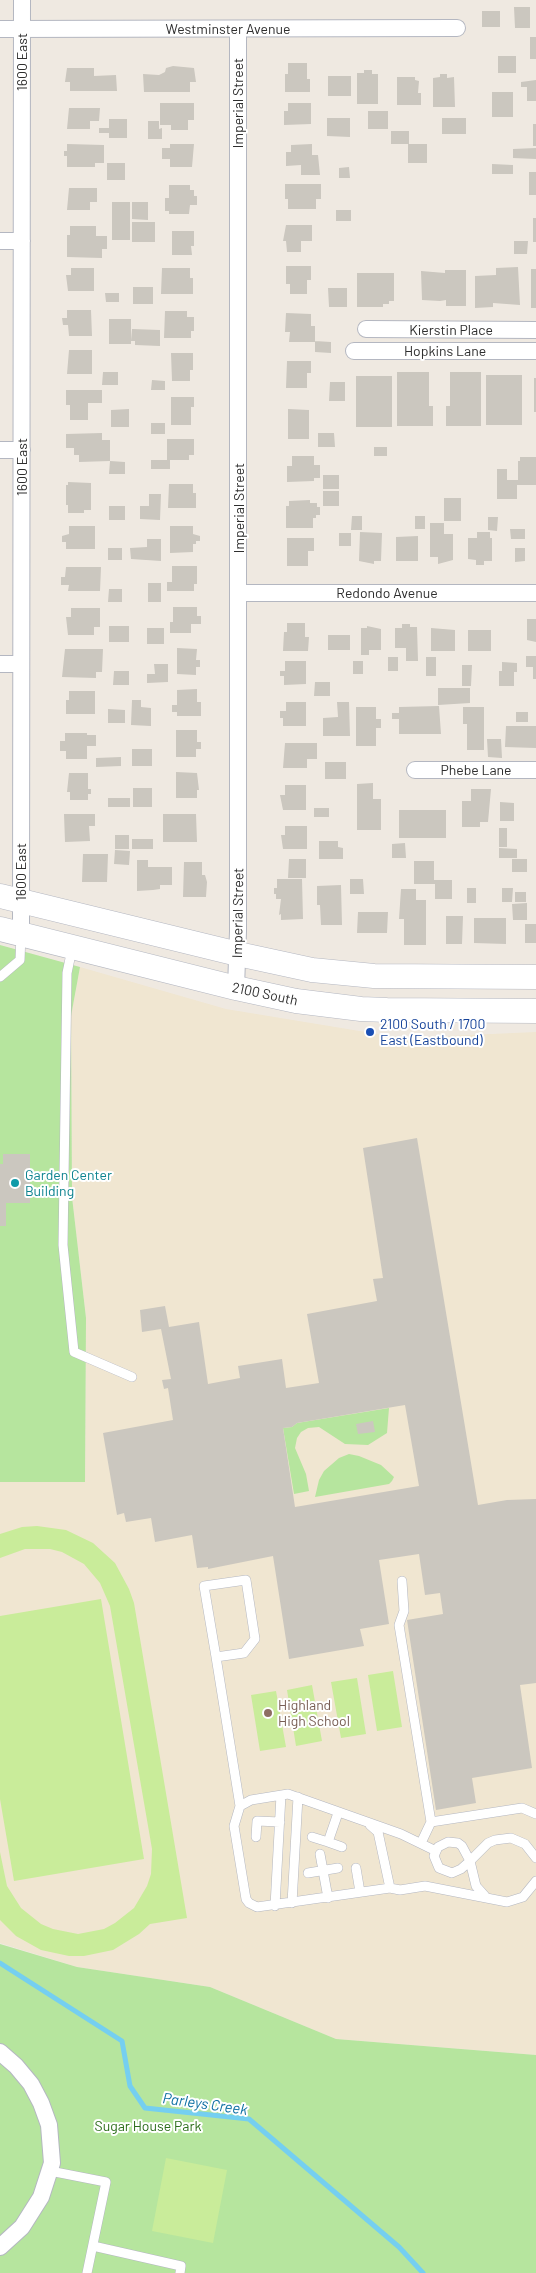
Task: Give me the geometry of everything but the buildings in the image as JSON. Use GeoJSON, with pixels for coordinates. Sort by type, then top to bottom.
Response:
{"type":"FeatureCollection","features":[{"type":"Feature","properties":{"kind":"main road"},"geometry":{"type":"LineString","coordinates":[[10,898],[238,954],[340,974],[402,977],[536,977]]}},
{"type":"Feature","properties":{"kind":"main road","name":"2100 South"},"geometry":{"type":"LineString","coordinates":[[10,931],[236,988],[296,1001],[361,1009],[467,1012],[536,1011]]}},
{"type":"Feature","properties":{"kind":"street","name":"1600 East"},"geometry":{"type":"LineString","coordinates":[[10,931],[22,664],[22,0]]}},
{"type":"Feature","properties":{"kind":"street","name":"Imperial Street"},"geometry":{"type":"LineString","coordinates":[[236,988],[238,954],[239,593],[238,28]]}},
{"type":"Feature","properties":{"kind":"street","name":"Westminster Avenue"},"geometry":{"type":"LineString","coordinates":[[0,29],[457,28]]}},
{"type":"Feature","properties":{"kind":"street"},"geometry":{"type":"LineString","coordinates":[[0,241],[22,241]]}},
{"type":"Feature","properties":{"kind":"street","name":"Kierstin Place"},"geometry":{"type":"LineString","coordinates":[[366,329],[536,330]]}},
{"type":"Feature","properties":{"kind":"street","name":"Hopkins Lane"},"geometry":{"type":"LineString","coordinates":[[354,351],[536,351]]}},
{"type":"Feature","properties":{"kind":"street"},"geometry":{"type":"LineString","coordinates":[[0,450],[22,450]]}},
{"type":"Feature","properties":{"kind":"street","name":"Redondo Avenue"},"geometry":{"type":"LineString","coordinates":[[239,593],[536,593]]}},
{"type":"Feature","properties":{"kind":"street"},"geometry":{"type":"LineString","coordinates":[[0,664],[22,664]]}},
{"type":"Feature","properties":{"kind":"street","name":"Phebe Lane"},"geometry":{"type":"LineString","coordinates":[[415,770],[536,770]]}},
{"type":"Feature","properties":{"kind":"street"},"geometry":{"type":"LineString","coordinates":[[0,2052],[21,2072],[41,2103],[49,2125],[52,2163],[42,2197],[22,2228],[0,2247]]}},
{"type":"Feature","properties":{"kind":"lane"},"geometry":{"type":"LineString","coordinates":[[0,977],[20,960],[10,931]]}},
{"type":"Feature","properties":{"kind":"lane"},"geometry":{"type":"LineString","coordinates":[[73,946],[67,973],[63,1245],[74,1352],[132,1377]]}},
{"type":"Feature","properties":{"kind":"lane"},"geometry":{"type":"LineString","coordinates":[[216,1657],[244,1653],[255,1639],[246,1580],[204,1586],[240,1806],[234,1826],[246,1899],[249,1903],[257,1907],[275,1906],[390,1888],[400,1890],[433,1886],[507,1902],[516,1900],[528,1893],[535,1884]]}},
{"type":"Feature","properties":{"kind":"lane"},"geometry":{"type":"LineString","coordinates":[[402,1581],[404,1611],[399,1625],[431,1822],[421,1843]]}},
{"type":"Feature","properties":{"kind":"lane"},"geometry":{"type":"LineString","coordinates":[[240,1806],[251,1800],[288,1794],[421,1843],[436,1851]]}},
{"type":"Feature","properties":{"kind":"lane"},"geometry":{"type":"LineString","coordinates":[[275,1906],[281,1795]]}},
{"type":"Feature","properties":{"kind":"lane"},"geometry":{"type":"LineString","coordinates":[[292,1903],[298,1797]]}},
{"type":"Feature","properties":{"kind":"lane"},"geometry":{"type":"LineString","coordinates":[[431,1822],[522,1808],[536,1814]]}},
{"type":"Feature","properties":{"kind":"lane"},"geometry":{"type":"LineString","coordinates":[[328,1842],[338,1813]]}},
{"type":"Feature","properties":{"kind":"lane"},"geometry":{"type":"LineString","coordinates":[[256,1837],[257,1821],[280,1822]]}},
{"type":"Feature","properties":{"kind":"lane"},"geometry":{"type":"LineString","coordinates":[[368,1824],[378,1832],[390,1888]]}},
{"type":"Feature","properties":{"kind":"lane"},"geometry":{"type":"LineString","coordinates":[[312,1837],[342,1848]]}},
{"type":"Feature","properties":{"kind":"lane"},"geometry":{"type":"LineString","coordinates":[[485,1896],[476,1886],[470,1861],[466,1852],[458,1843],[448,1842],[442,1844],[436,1851],[436,1864],[442,1871],[456,1872],[470,1861],[488,1844],[504,1838],[512,1838],[526,1844],[536,1858]]}},
{"type":"Feature","properties":{"kind":"lane"},"geometry":{"type":"LineString","coordinates":[[320,1854],[328,1898]]}},
{"type":"Feature","properties":{"kind":"lane"},"geometry":{"type":"LineString","coordinates":[[308,1873],[338,1868]]}},
{"type":"Feature","properties":{"kind":"lane"},"geometry":{"type":"LineString","coordinates":[[356,1868],[360,1892]]}},
{"type":"Feature","properties":{"kind":"lane"},"geometry":{"type":"LineString","coordinates":[[50,2171],[106,2182],[87,2273]]}},
{"type":"Feature","properties":{"kind":"lane"},"geometry":{"type":"LineString","coordinates":[[93,2246],[181,2266],[180,2273]]}},
{"type":"Feature","properties":{"kind":"shaded area","name":"Highland High School"},"geometry":{"type":"Polygon","coordinates":[[[80,967],[226,1009],[402,1038],[536,1032],[536,2055],[336,2039],[210,1987],[77,1967],[0,1943],[0,1480],[85,1482],[86,1318],[72,1197],[71,1016],[80,967]]]}},
{"type":"Feature","properties":{"kind":"green space"},"geometry":{"type":"Polygon","coordinates":[[[0,945],[80,967],[71,1016],[72,1197],[86,1318],[85,1482],[0,1482],[0,945]]]}},
{"type":"Feature","properties":{"kind":"green space"},"geometry":{"type":"Polygon","coordinates":[[[389,1408],[387,1433],[368,1445],[345,1444],[319,1427],[308,1428],[301,1432],[297,1438],[295,1448],[306,1474],[309,1491],[294,1494],[283,1428],[292,1427],[297,1423],[389,1408]]]}},
{"type":"Feature","properties":{"kind":"green space"},"geometry":{"type":"Polygon","coordinates":[[[349,1454],[381,1465],[394,1477],[392,1481],[389,1484],[315,1497],[319,1480],[324,1471],[339,1458],[349,1454]]]}},
{"type":"Feature","properties":{"kind":"green space"},"geometry":{"type":"Polygon","coordinates":[[[37,1526],[66,1530],[93,1543],[115,1563],[129,1589],[134,1603],[187,1918],[150,1924],[139,1934],[113,1950],[84,1956],[69,1956],[41,1950],[16,1936],[0,1920],[0,1852],[7,1886],[21,1908],[41,1924],[53,1929],[78,1934],[104,1929],[134,1908],[147,1886],[151,1874],[152,1849],[110,1606],[100,1583],[84,1564],[62,1552],[50,1549],[25,1549],[0,1558],[0,1534],[22,1527],[37,1526]]]}},
{"type":"Feature","properties":{"kind":"green space"},"geometry":{"type":"Polygon","coordinates":[[[101,1599],[144,1859],[14,1881],[0,1799],[0,1616],[101,1599]]]}},
{"type":"Feature","properties":{"kind":"green space"},"geometry":{"type":"Polygon","coordinates":[[[393,1671],[402,1727],[377,1731],[368,1675],[393,1671]]]}},
{"type":"Feature","properties":{"kind":"green space"},"geometry":{"type":"Polygon","coordinates":[[[357,1678],[366,1734],[341,1738],[331,1682],[357,1678]]]}},
{"type":"Feature","properties":{"kind":"green space"},"geometry":{"type":"Polygon","coordinates":[[[312,1685],[322,1741],[296,1746],[287,1690],[312,1685]]]}},
{"type":"Feature","properties":{"kind":"green space"},"geometry":{"type":"Polygon","coordinates":[[[276,1691],[286,1747],[260,1751],[251,1695],[276,1691]]]}},
{"type":"Feature","properties":{"kind":"green space","name":"Sugar House Park"},"geometry":{"type":"Polygon","coordinates":[[[0,1944],[77,1967],[210,1987],[336,2039],[536,2055],[536,2273],[0,2273],[0,1944]]]}},
{"type":"Feature","properties":{"kind":"green space"},"geometry":{"type":"Polygon","coordinates":[[[166,2158],[227,2170],[213,2243],[152,2231],[166,2158]]]}},
{"type":"Feature","properties":{"kind":"waterway","name":"Parleys Creek"},"geometry":{"type":"LineString","coordinates":[[0,1963],[122,2041],[130,2086],[145,2108],[249,2119],[399,2247],[423,2273]]}},
{"type":"Feature","properties":{"kind":"place","name":"2100 South / 1700 East (Eastbound)"},"geometry":{"type":"Point","coordinates":[370,1032]}},
{"type":"Feature","properties":{"kind":"place","name":"Garden Center Building"},"geometry":{"type":"Point","coordinates":[15,1183]}},
{"type":"Feature","properties":{"kind":"place","name":"Highland High School"},"geometry":{"type":"Point","coordinates":[268,1713]}}]}
